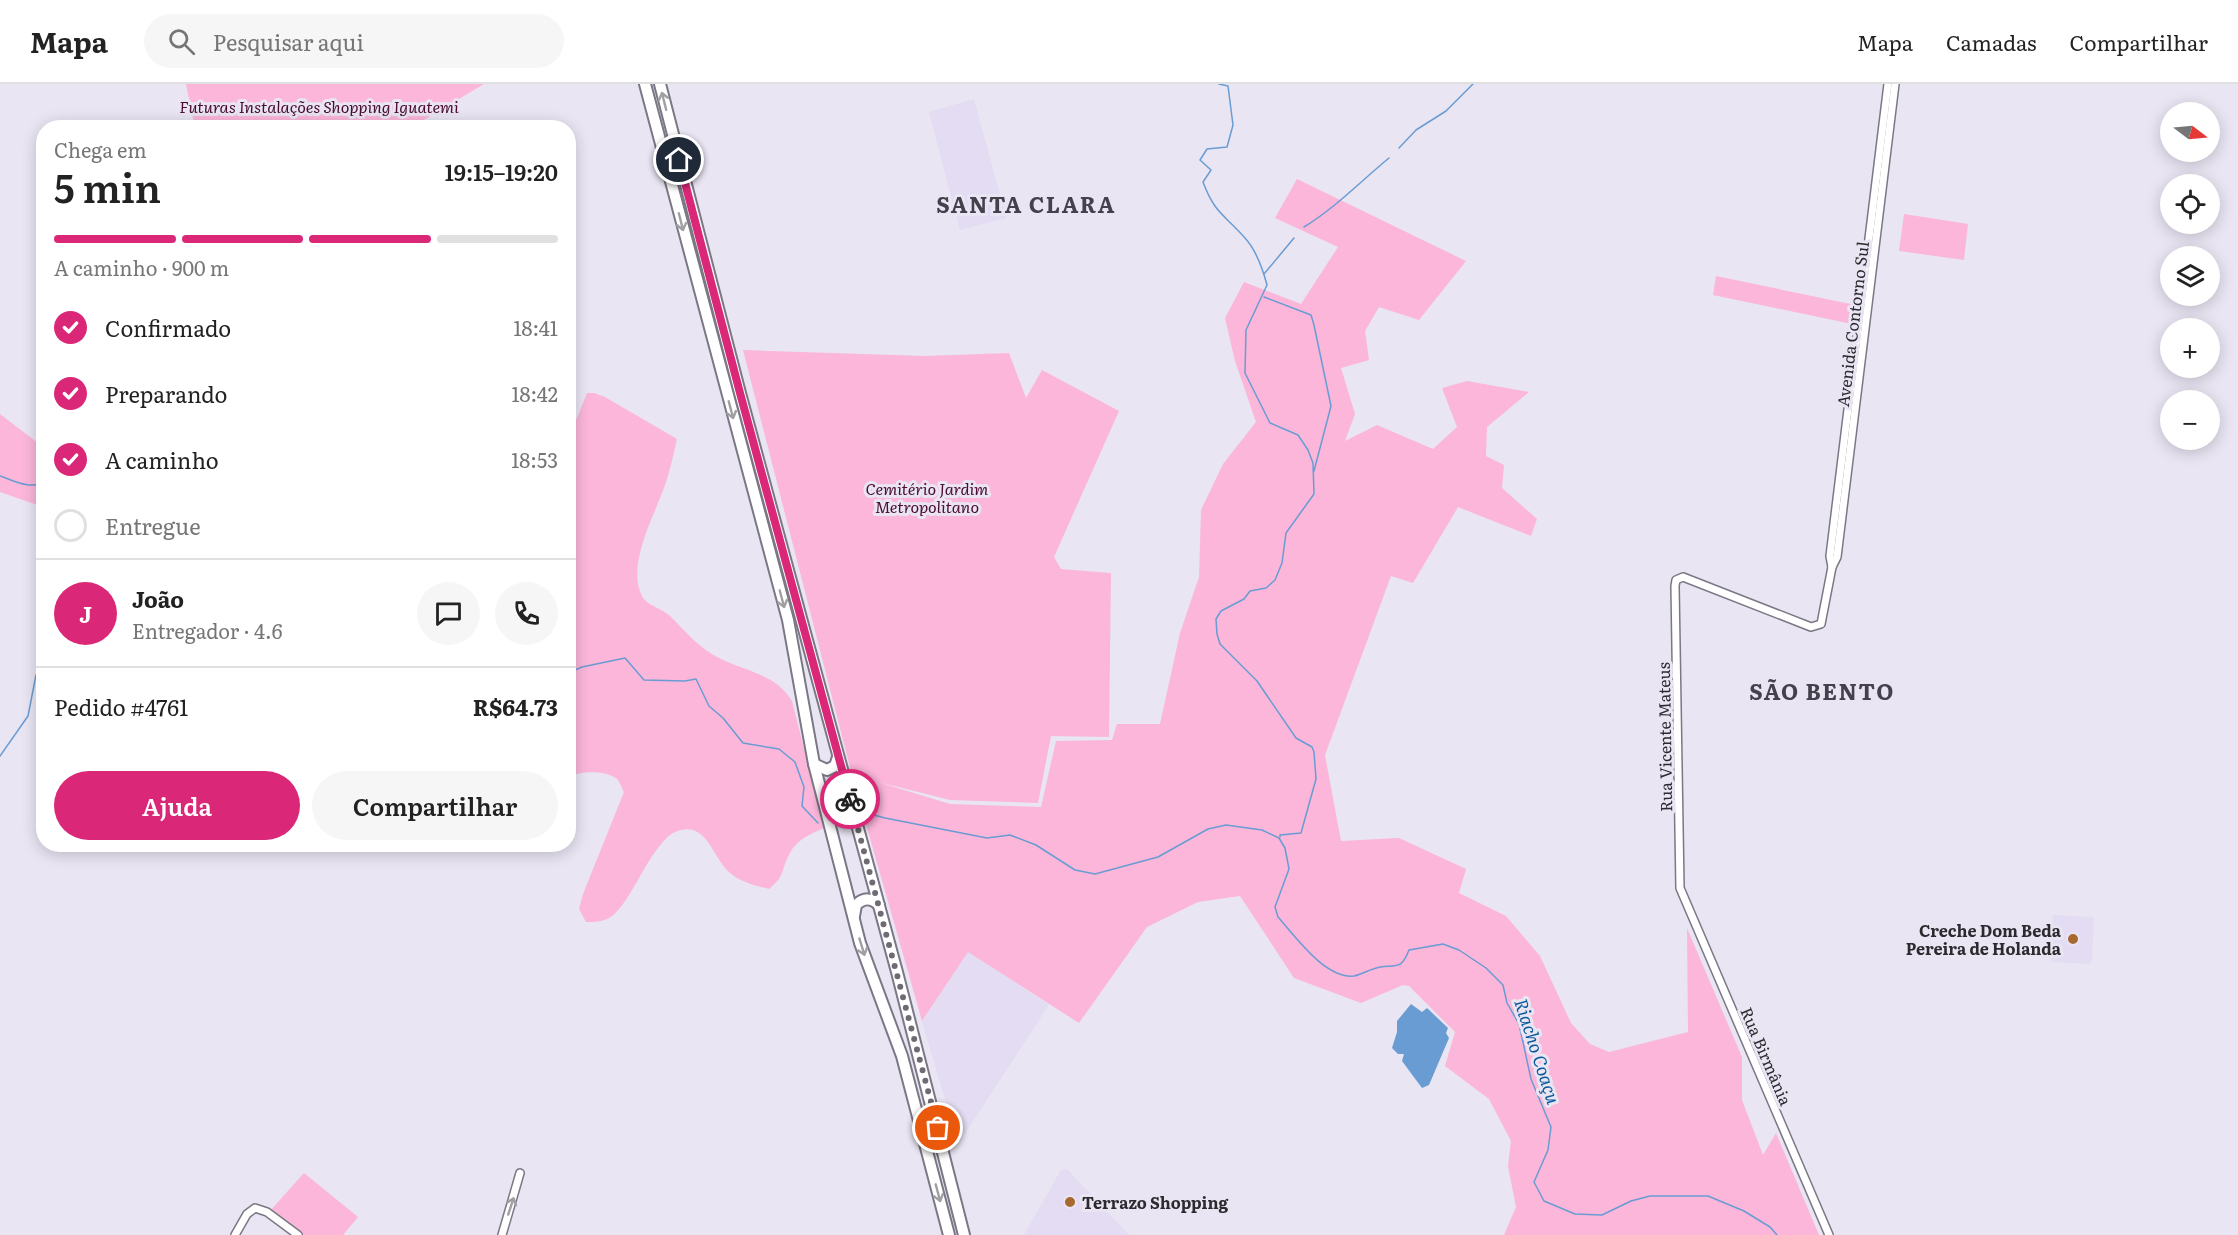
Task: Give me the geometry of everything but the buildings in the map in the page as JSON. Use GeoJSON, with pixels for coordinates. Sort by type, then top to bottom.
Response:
{"type":"FeatureCollection","features":[{"type":"Feature","properties":{"kind":"highway"},"geometry":{"type":"LineString","coordinates":[[645,84],[788,620],[814,764],[860,943],[902,1056],[949,1235]]}},
{"type":"Feature","properties":{"kind":"highway"},"geometry":{"type":"LineString","coordinates":[[660,84],[846,787],[864,846],[964,1235]]}},
{"type":"Feature","properties":{"kind":"highway"},"geometry":{"type":"LineString","coordinates":[[671,183],[684,178]]}},
{"type":"Feature","properties":{"kind":"highway"},"geometry":{"type":"LineString","coordinates":[[693,267],[706,262]]}},
{"type":"Feature","properties":{"kind":"highway"},"geometry":{"type":"LineString","coordinates":[[814,764],[827,770],[835,766],[838,757]]}},
{"type":"Feature","properties":{"kind":"highway"},"geometry":{"type":"LineString","coordinates":[[854,915],[856,905],[863,900],[872,900],[879,905]]}},
{"type":"Feature","properties":{"kind":"highway"},"geometry":{"type":"LineString","coordinates":[[929,1157],[944,1151]]}},
{"type":"Feature","properties":{"kind":"street","name":"Avenida Contorno Sul"},"geometry":{"type":"LineString","coordinates":[[1832,567],[1830,560],[1888,84]]}},
{"type":"Feature","properties":{"kind":"street","name":"Avenida Contorno Sul"},"geometry":{"type":"LineString","coordinates":[[1675,586],[1678,578],[1688,578],[1815,628],[1823,620],[1832,567],[1838,547],[1895,84]]}},
{"type":"Feature","properties":{"kind":"street","name":"Rua Vicente Mateus"},"geometry":{"type":"LineString","coordinates":[[1675,586],[1680,888]]}},
{"type":"Feature","properties":{"kind":"street","name":"Rua Birmânia"},"geometry":{"type":"LineString","coordinates":[[1680,888],[1829,1235]]}},
{"type":"Feature","properties":{"kind":"street"},"geometry":{"type":"LineString","coordinates":[[502,1235],[522,1174]]}},
{"type":"Feature","properties":{"kind":"street"},"geometry":{"type":"LineString","coordinates":[[235,1235],[250,1210],[259,1208],[298,1235]]}},
{"type":"Feature","properties":{"kind":"shaded area"},"geometry":{"type":"Polygon","coordinates":[[[974,99],[1006,218],[960,230],[929,112],[974,99]]]}},
{"type":"Feature","properties":{"kind":"shaded area","name":"Creche Dom Beda Pereira de Holanda"},"geometry":{"type":"Polygon","coordinates":[[[2053,915],[2094,917],[2090,964],[2051,962],[2053,915]]]}},
{"type":"Feature","properties":{"kind":"shaded area"},"geometry":{"type":"Polygon","coordinates":[[[968,952],[1049,1005],[964,1135],[956,1136],[922,1022],[968,952]]]}},
{"type":"Feature","properties":{"kind":"shaded area","name":"Terrazo Shopping"},"geometry":{"type":"Polygon","coordinates":[[[1067,1169],[1129,1235],[1024,1235],[1061,1170],[1067,1169]]]}},
{"type":"Feature","properties":{"kind":"green space","name":"Futuras Instalações Shopping Iguatemi"},"geometry":{"type":"Polygon","coordinates":[[[186,84],[484,84],[424,120],[193,120],[186,84]]]}},
{"type":"Feature","properties":{"kind":"green space","name":"Cemitério Jardim Metropolitano"},"geometry":{"type":"Polygon","coordinates":[[[1297,179],[1466,261],[1419,320],[1379,307],[1365,331],[1369,360],[1341,368],[1355,414],[1345,441],[1377,425],[1433,449],[1457,427],[1442,388],[1467,381],[1529,392],[1487,427],[1486,456],[1504,465],[1502,488],[1537,519],[1531,536],[1458,507],[1413,583],[1391,576],[1325,755],[1341,841],[1399,838],[1466,869],[1459,893],[1506,916],[1540,956],[1571,1023],[1590,1044],[1609,1052],[1688,1032],[1687,928],[1742,1057],[1742,1100],[1763,1155],[1776,1133],[1819,1235],[1504,1235],[1516,1207],[1508,1166],[1511,1141],[1489,1099],[1445,1066],[1455,1032],[1409,986],[1403,985],[1361,1003],[1294,978],[1240,896],[1198,902],[1147,927],[1079,1023],[968,952],[922,1021],[852,775],[743,350],[925,356],[1009,353],[1026,398],[1042,370],[1119,411],[1054,557],[1061,569],[1111,573],[1109,737],[1051,736],[1038,803],[950,800],[878,782],[950,804],[1041,807],[1056,741],[1112,740],[1117,724],[1160,724],[1180,633],[1199,577],[1201,510],[1223,464],[1256,422],[1235,361],[1225,318],[1244,282],[1301,304],[1338,247],[1275,218],[1297,179]]]}},
{"type":"Feature","properties":{"kind":"green space"},"geometry":{"type":"Polygon","coordinates":[[[1904,214],[1968,224],[1964,260],[1899,251],[1904,214]]]}},
{"type":"Feature","properties":{"kind":"green space"},"geometry":{"type":"Polygon","coordinates":[[[1716,276],[1855,305],[1852,324],[1713,295],[1716,276]]]}},
{"type":"Feature","properties":{"kind":"green space"},"geometry":{"type":"Polygon","coordinates":[[[587,393],[594,393],[605,397],[677,439],[663,492],[640,553],[637,568],[642,596],[668,614],[708,651],[770,680],[786,692],[792,701],[824,828],[796,844],[781,876],[769,889],[747,883],[732,875],[701,835],[694,830],[686,829],[675,832],[666,839],[653,855],[630,894],[612,916],[597,922],[586,922],[579,909],[624,792],[617,779],[612,776],[600,773],[576,775],[577,418],[587,393]]]}},
{"type":"Feature","properties":{"kind":"green space"},"geometry":{"type":"Polygon","coordinates":[[[0,414],[36,442],[36,505],[0,492],[0,414]]]}},
{"type":"Feature","properties":{"kind":"green space"},"geometry":{"type":"Polygon","coordinates":[[[304,1173],[358,1217],[343,1235],[301,1235],[270,1211],[304,1173]]]}},
{"type":"Feature","properties":{"kind":"water"},"geometry":{"type":"Polygon","coordinates":[[[1411,1004],[1422,1012],[1427,1008],[1448,1028],[1446,1033],[1449,1038],[1429,1085],[1422,1088],[1402,1061],[1404,1054],[1398,1054],[1392,1048],[1397,1032],[1397,1021],[1411,1004]]]}},
{"type":"Feature","properties":{"kind":"waterway"},"geometry":{"type":"LineString","coordinates":[[1219,84],[1228,86],[1233,125],[1227,147],[1207,149],[1200,160],[1211,170],[1203,182],[1216,207],[1253,248],[1267,285],[1246,330],[1245,373],[1270,423],[1298,435],[1313,463],[1314,494],[1286,533],[1282,563],[1275,580],[1266,588],[1250,591],[1244,599],[1221,611],[1216,619],[1220,644],[1257,681],[1296,738],[1312,747],[1314,752],[1316,779],[1301,833],[1280,835],[1280,837]]}},
{"type":"Feature","properties":{"kind":"waterway"},"geometry":{"type":"LineString","coordinates":[[1399,148],[1416,130],[1446,111],[1473,84]]}},
{"type":"Feature","properties":{"kind":"waterway"},"geometry":{"type":"LineString","coordinates":[[1304,227],[1337,203],[1389,158]]}},
{"type":"Feature","properties":{"kind":"waterway"},"geometry":{"type":"LineString","coordinates":[[1264,274],[1294,238]]}},
{"type":"Feature","properties":{"kind":"waterway"},"geometry":{"type":"LineString","coordinates":[[1264,297],[1311,315],[1314,325],[1331,406],[1314,471]]}},
{"type":"Feature","properties":{"kind":"waterway","name":"Riacho Coaçu"},"geometry":{"type":"LineString","coordinates":[[0,476],[27,485],[36,485]]}},
{"type":"Feature","properties":{"kind":"waterway","name":"Riacho Coaçu"},"geometry":{"type":"LineString","coordinates":[[576,670],[625,658],[644,680],[696,679],[709,706],[723,718],[743,743],[779,749],[795,762],[804,787],[802,806],[818,823]]}},
{"type":"Feature","properties":{"kind":"waterway"},"geometry":{"type":"LineString","coordinates":[[0,756],[28,716],[36,675]]}},
{"type":"Feature","properties":{"kind":"waterway","name":"Riacho Coaçu"},"geometry":{"type":"LineString","coordinates":[[859,811],[987,838],[1010,835],[1036,845],[1075,870],[1095,874],[1158,857],[1208,829],[1226,825],[1262,830],[1279,838],[1285,848],[1289,869],[1275,907],[1278,917],[1302,945],[1332,971],[1354,976],[1402,963],[1409,950],[1443,944],[1459,950],[1486,968],[1503,985],[1507,1003],[1519,1024],[1531,1079],[1551,1127],[1548,1150],[1534,1182],[1544,1201],[1575,1214],[1602,1215],[1631,1201],[1650,1196],[1708,1196],[1744,1211],[1770,1227],[1777,1235]]}},
{"type":"Feature","properties":{"kind":"way so far"},"geometry":{"type":"LineString","coordinates":[[850,799],[938,1128]]}},
{"type":"Feature","properties":{"kind":"place","name":"Creche Dom Beda Pereira de Holanda"},"geometry":{"type":"Point","coordinates":[2073,939]}},
{"type":"Feature","properties":{"kind":"place","name":"Terrazo Shopping"},"geometry":{"type":"Point","coordinates":[1070,1202]}},
{"type":"Feature","properties":{"kind":"district","name":"SANTA CLARA"},"geometry":{"type":"Point","coordinates":[1026,203]}},
{"type":"Feature","properties":{"kind":"district","name":"SÃO BENTO"},"geometry":{"type":"Point","coordinates":[1822,690]}},
{"type":"Feature","properties":{"kind":"route"},"geometry":{"type":"LineString","coordinates":[[679,160],[816,680],[850,799]]}}]}
